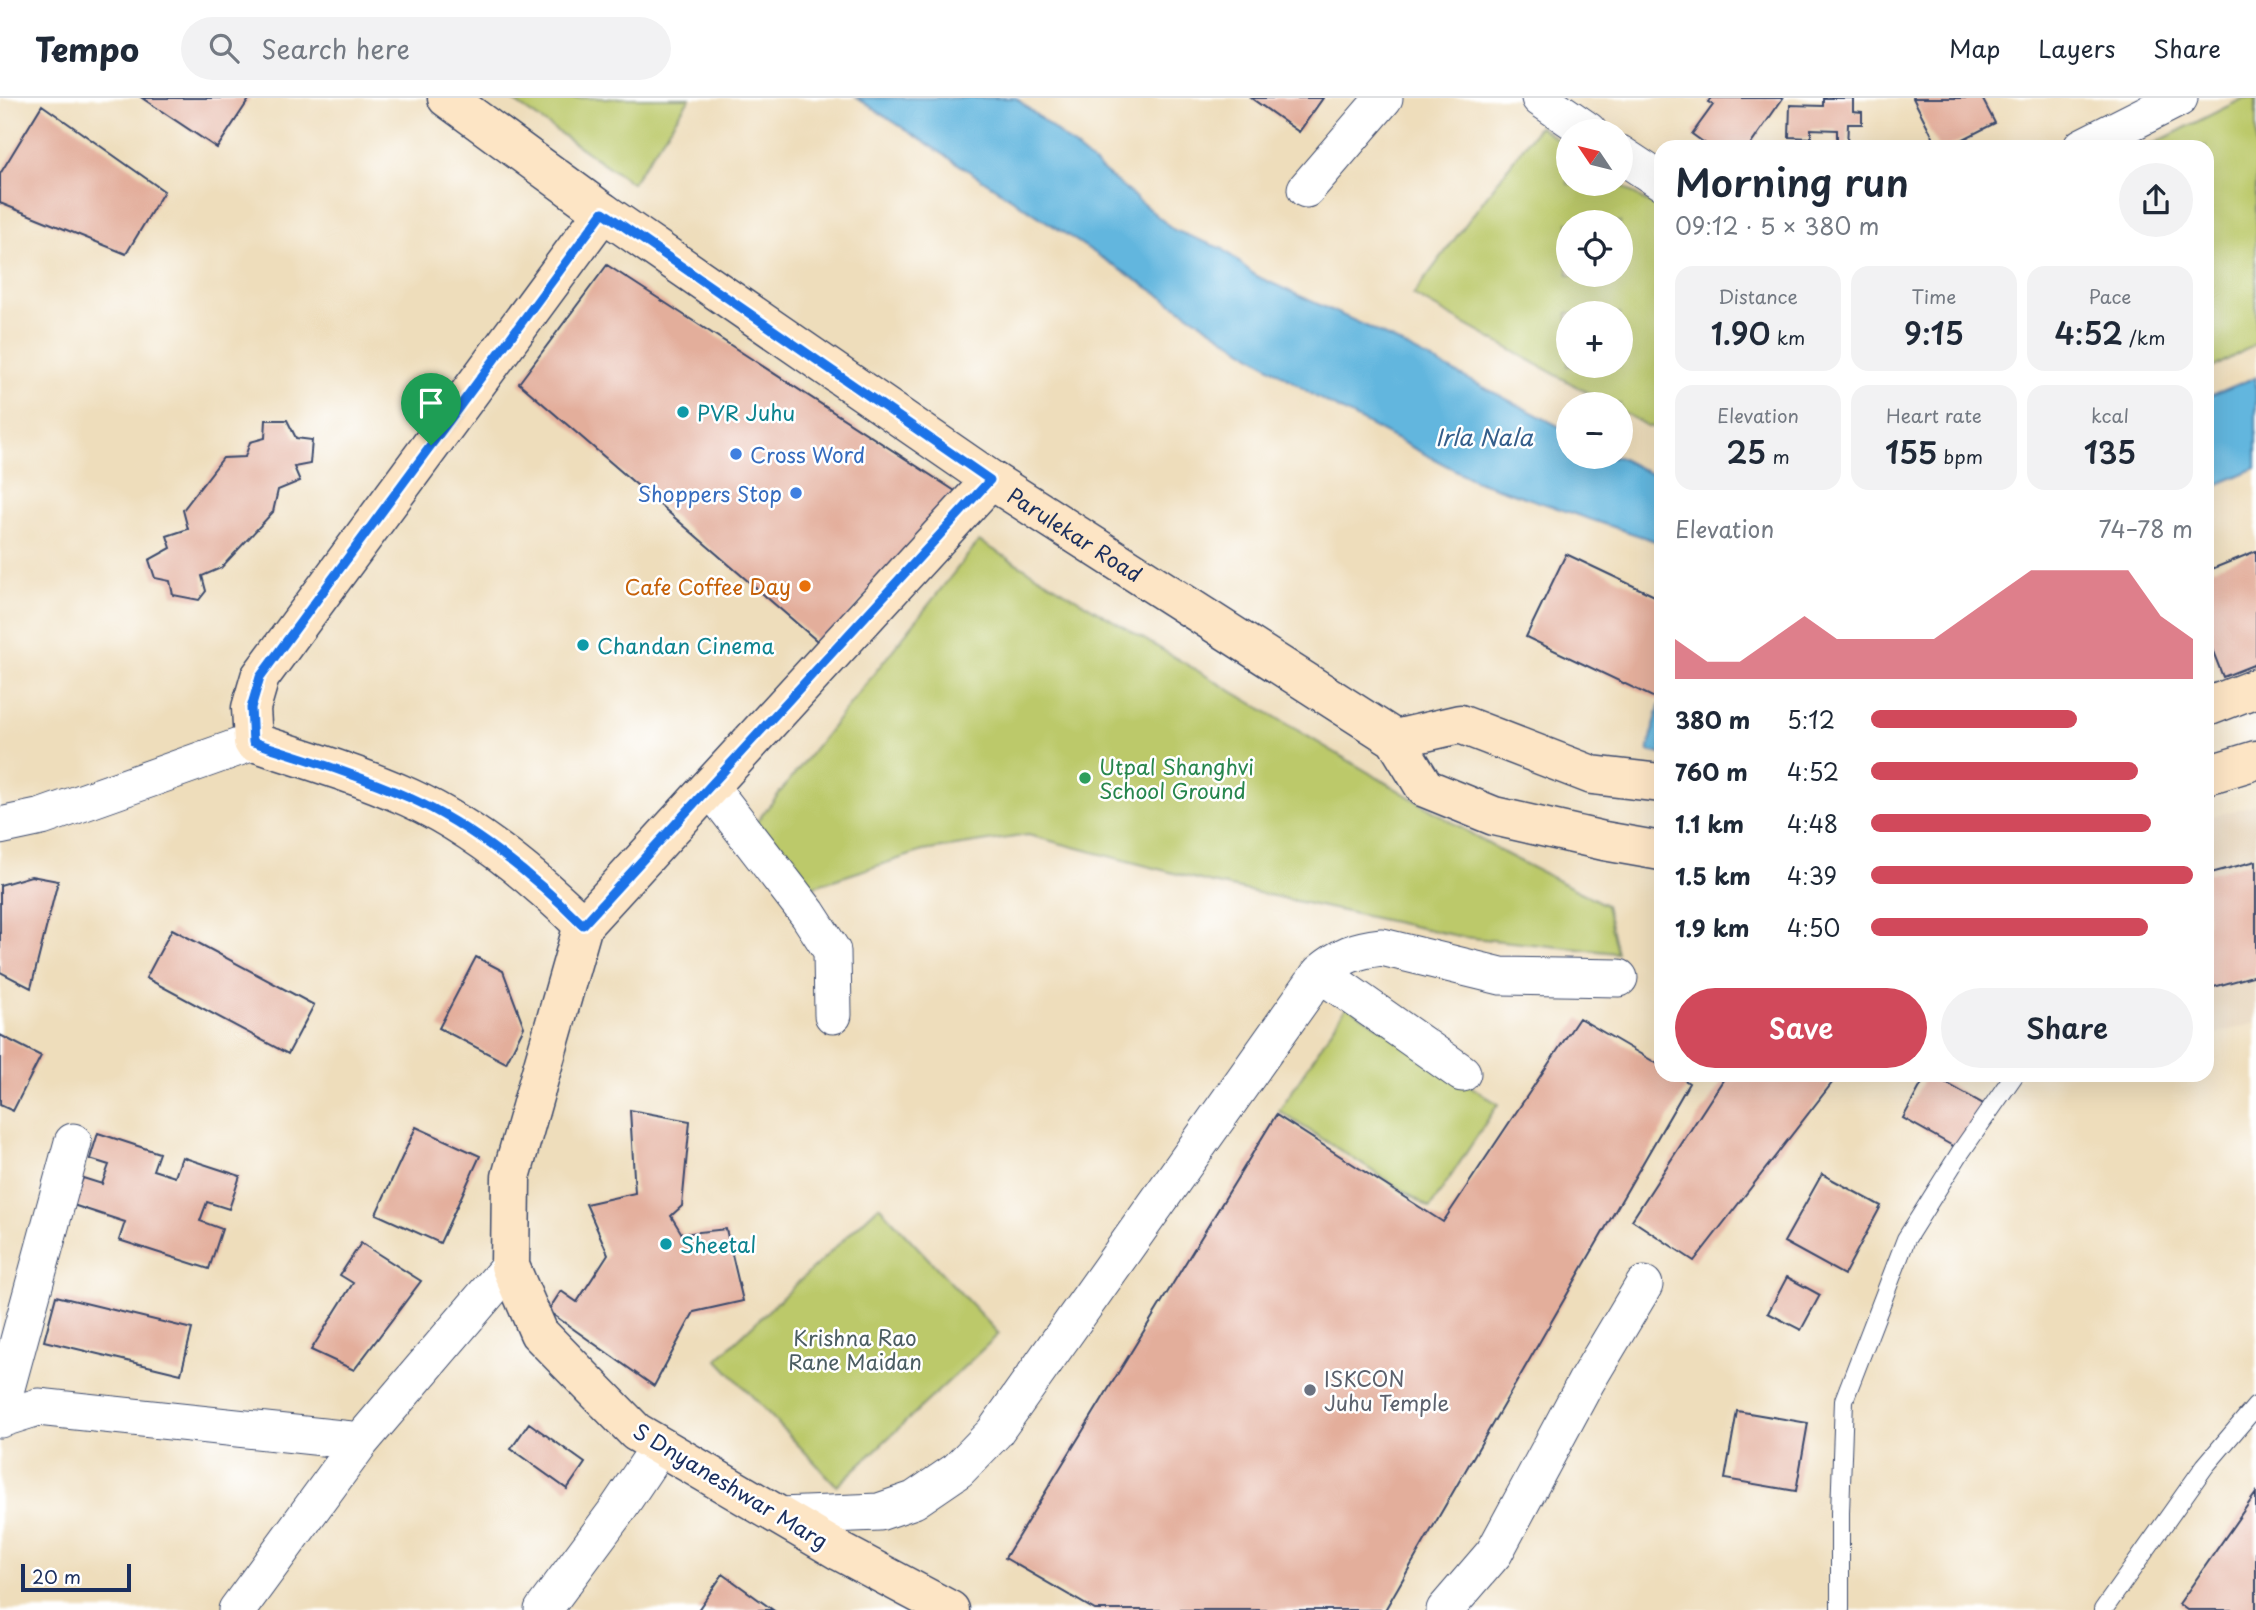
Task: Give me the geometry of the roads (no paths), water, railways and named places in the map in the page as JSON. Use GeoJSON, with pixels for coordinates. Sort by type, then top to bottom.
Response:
{"type":"FeatureCollection","features":[{"type":"Feature","properties":{"kind":"street","name":"Parulekar Road"},"geometry":{"type":"LineString","coordinates":[[447,98],[603,212],[990,480],[1395,739],[1425,788]]}},
{"type":"Feature","properties":{"kind":"street"},"geometry":{"type":"LineString","coordinates":[[1306,189],[1384,98]]}},
{"type":"Feature","properties":{"kind":"street"},"geometry":{"type":"LineString","coordinates":[[1539,98],[1570,119]]}},
{"type":"Feature","properties":{"kind":"street"},"geometry":{"type":"LineString","coordinates":[[2096,140],[2179,98]]}},
{"type":"Feature","properties":{"kind":"street"},"geometry":{"type":"LineString","coordinates":[[1633,163],[1654,176]]}},
{"type":"Feature","properties":{"kind":"street"},"geometry":{"type":"LineString","coordinates":[[253,742],[251,708],[260,677],[603,212]]}},
{"type":"Feature","properties":{"kind":"street","name":"S Dnyaneshwar Marg"},"geometry":{"type":"LineString","coordinates":[[950,1610],[636,1432],[539,1333],[510,1266],[511,1177],[583,925],[990,480]]}},
{"type":"Feature","properties":{"kind":"street"},"geometry":{"type":"LineString","coordinates":[[2214,704],[2256,688]]}},
{"type":"Feature","properties":{"kind":"street"},"geometry":{"type":"LineString","coordinates":[[1395,739],[1460,724],[1592,775],[1654,782]]}},
{"type":"Feature","properties":{"kind":"street"},"geometry":{"type":"LineString","coordinates":[[1460,724],[1425,788],[1494,816],[1604,842],[1654,850]]}},
{"type":"Feature","properties":{"kind":"street"},"geometry":{"type":"LineString","coordinates":[[0,826],[42,817],[253,742],[354,774],[413,799],[479,838],[555,897],[583,925]]}},
{"type":"Feature","properties":{"kind":"street"},"geometry":{"type":"LineString","coordinates":[[2214,773],[2256,760]]}},
{"type":"Feature","properties":{"kind":"street"},"geometry":{"type":"LineString","coordinates":[[710,787],[808,914],[832,951],[833,1015]]}},
{"type":"Feature","properties":{"kind":"street"},"geometry":{"type":"LineString","coordinates":[[780,1516],[879,1512],[914,1500],[958,1470],[994,1433],[1320,973],[1340,957],[1362,949],[1382,947],[1501,976],[1619,978]]}},
{"type":"Feature","properties":{"kind":"street"},"geometry":{"type":"LineString","coordinates":[[1320,973],[1462,1073]]}},
{"type":"Feature","properties":{"kind":"street"},"geometry":{"type":"LineString","coordinates":[[0,1410],[73,1142]]}},
{"type":"Feature","properties":{"kind":"street"},"geometry":{"type":"LineString","coordinates":[[237,1610],[360,1441],[510,1266]]}},
{"type":"Feature","properties":{"kind":"street"},"geometry":{"type":"LineString","coordinates":[[1445,1610],[1494,1553],[1586,1382],[1644,1285]]}},
{"type":"Feature","properties":{"kind":"street"},"geometry":{"type":"LineString","coordinates":[[0,1419],[38,1407],[360,1441]]}},
{"type":"Feature","properties":{"kind":"street"},"geometry":{"type":"LineString","coordinates":[[543,1610],[615,1513],[660,1446]]}},
{"type":"Feature","properties":{"kind":"lane"},"geometry":{"type":"LineString","coordinates":[[1840,1610],[1844,1400],[1906,1239],[1960,1153],[2009,1082]]}},
{"type":"Feature","properties":{"kind":"lane"},"geometry":{"type":"LineString","coordinates":[[2103,1610],[2204,1465],[2256,1406]]}},
{"type":"Feature","properties":{"kind":"water","name":"Irla Nala"},"geometry":{"type":"Polygon","coordinates":[[[857,98],[1016,98],[1174,230],[1223,249],[1256,276],[1368,327],[1556,425],[1556,469],[1633,469],[1633,465],[1654,474],[1654,541],[1474,480],[1316,397],[857,98]]]}},
{"type":"Feature","properties":{"kind":"water"},"geometry":{"type":"Polygon","coordinates":[[[2256,377],[2256,468],[2214,486],[2214,394],[2256,377]]]}},
{"type":"Feature","properties":{"kind":"water"},"geometry":{"type":"Polygon","coordinates":[[[1654,726],[1654,752],[1648,751],[1654,726]]]}},
{"type":"Feature","properties":{"kind":"place","name":"PVR Juhu"},"geometry":{"type":"Point","coordinates":[683,412]}},
{"type":"Feature","properties":{"kind":"place","name":"Cross Word"},"geometry":{"type":"Point","coordinates":[736,454]}},
{"type":"Feature","properties":{"kind":"place","name":"Shoppers Stop"},"geometry":{"type":"Point","coordinates":[796,493]}},
{"type":"Feature","properties":{"kind":"place","name":"Cafe Coffee Day"},"geometry":{"type":"Point","coordinates":[805,586]}},
{"type":"Feature","properties":{"kind":"place","name":"Chandan Cinema"},"geometry":{"type":"Point","coordinates":[583,645]}},
{"type":"Feature","properties":{"kind":"place","name":"Utpal Shanghvi School Ground"},"geometry":{"type":"Point","coordinates":[1085,778]}},
{"type":"Feature","properties":{"kind":"place","name":"Sheetal"},"geometry":{"type":"Point","coordinates":[666,1244]}},
{"type":"Feature","properties":{"kind":"place","name":"ISKCON Juhu Temple"},"geometry":{"type":"Point","coordinates":[1310,1390]}},
{"type":"Feature","properties":{"kind":"park label","name":"Krishna Rao Rane Maidan"},"geometry":{"type":"Point","coordinates":[855,1349]}}]}
